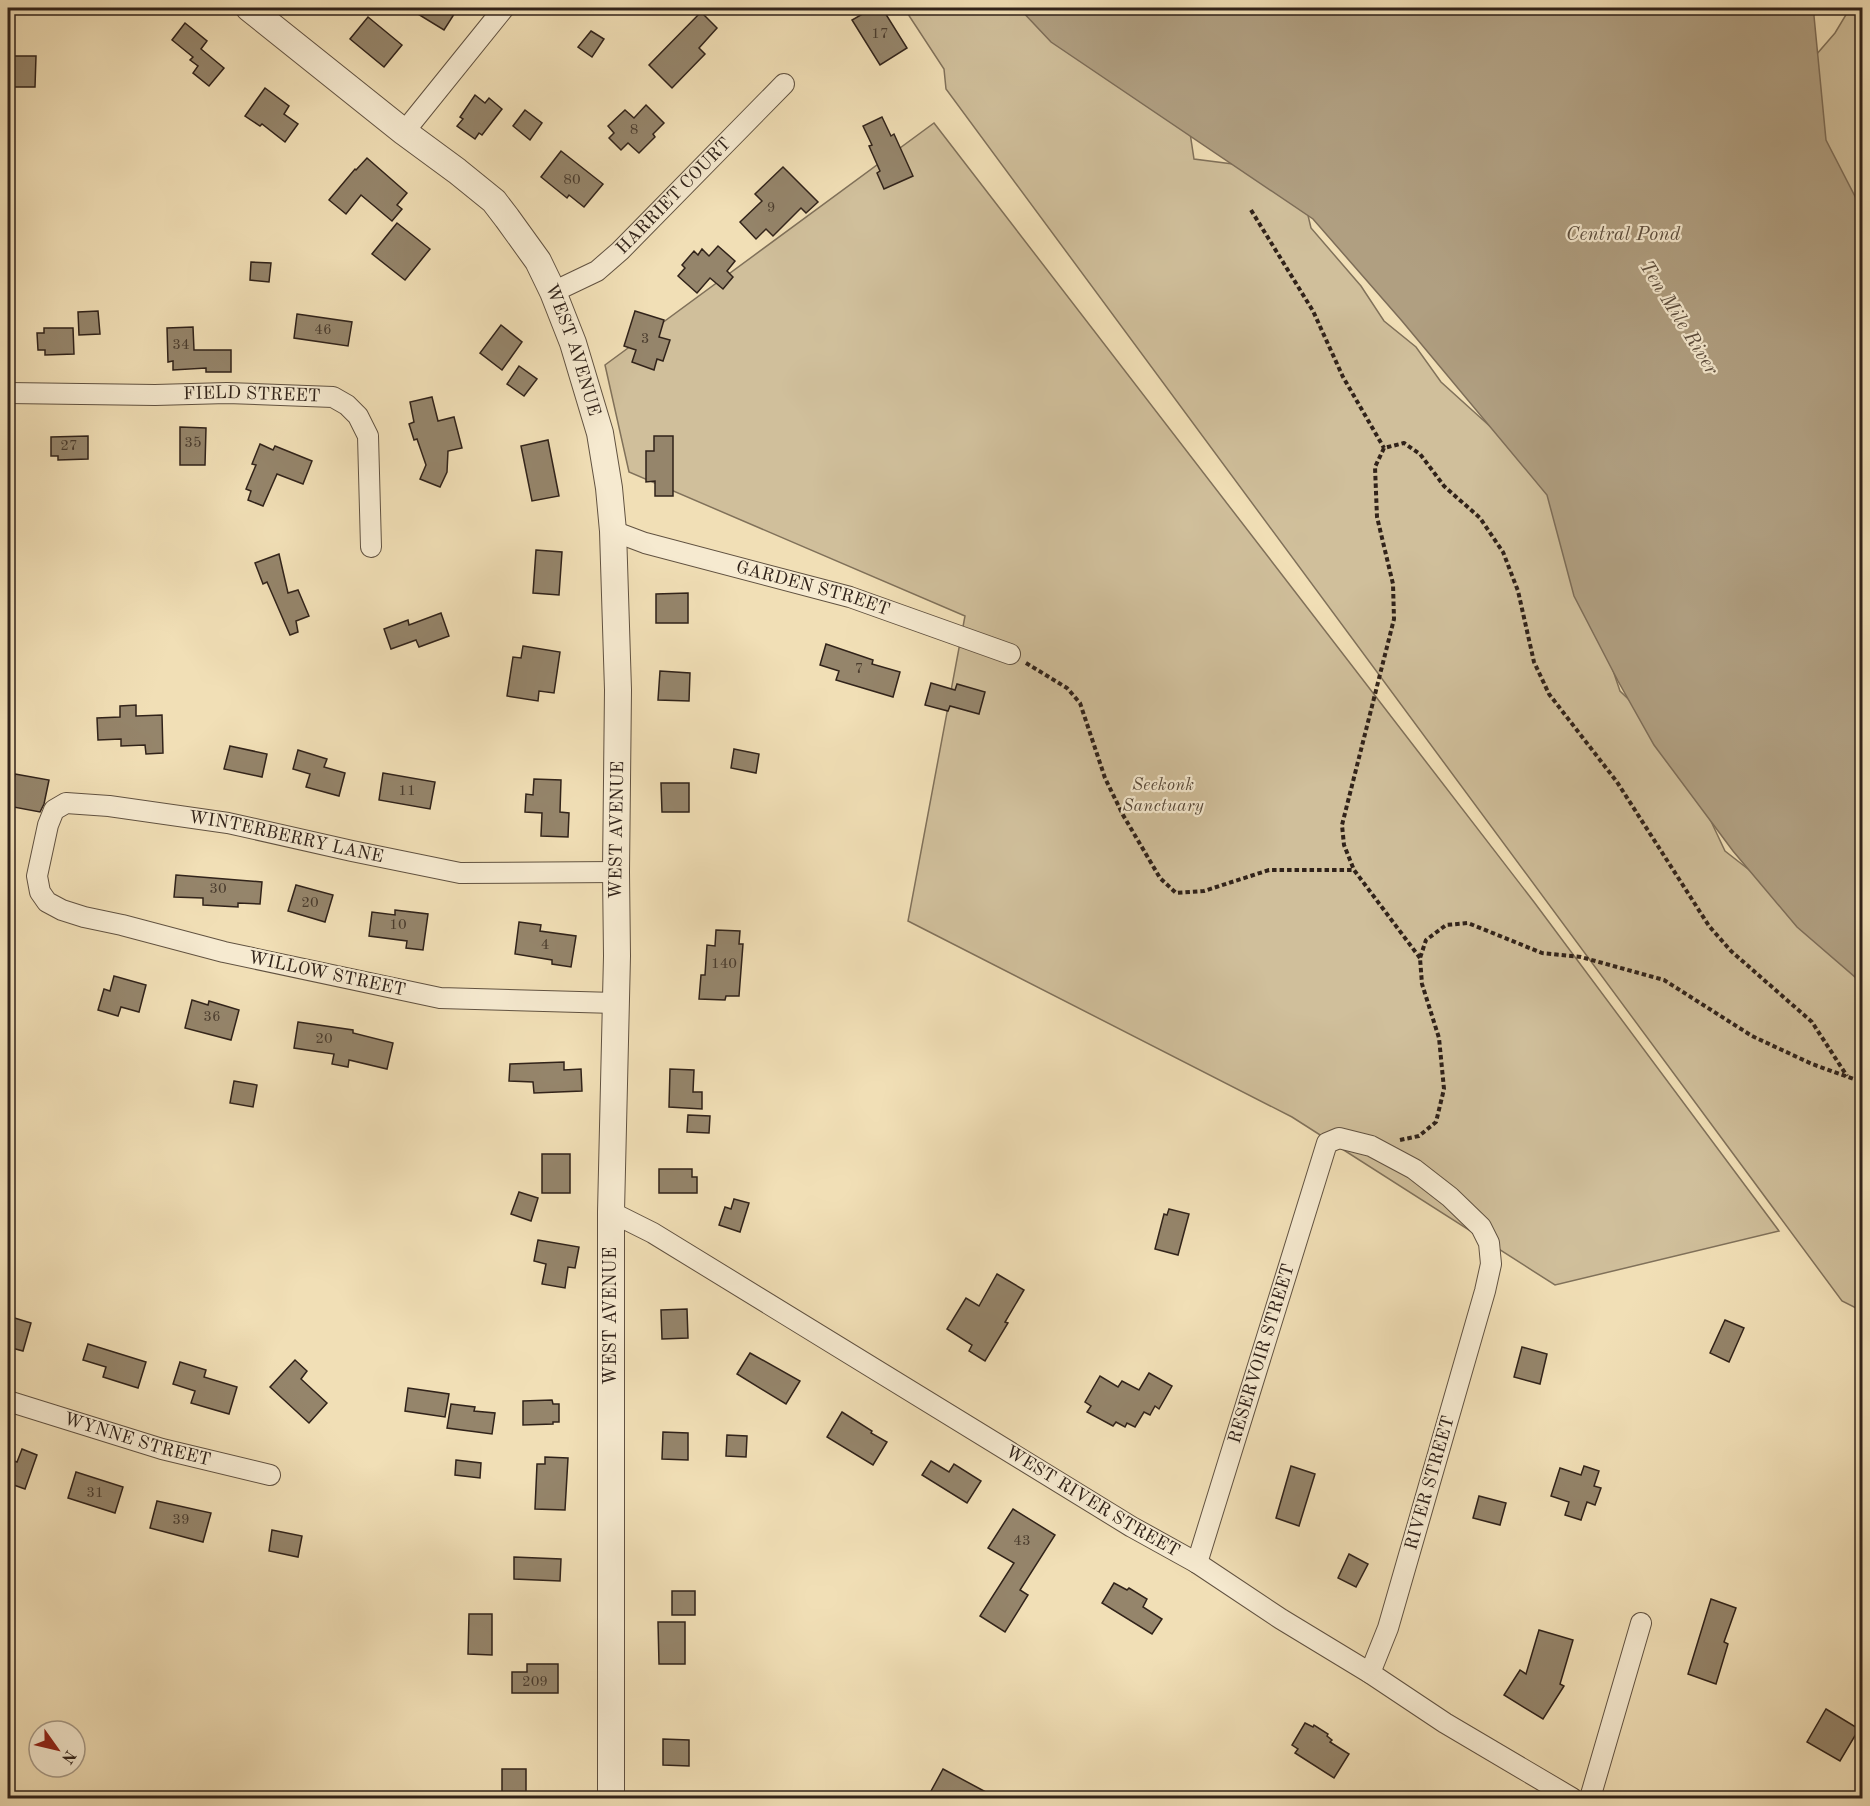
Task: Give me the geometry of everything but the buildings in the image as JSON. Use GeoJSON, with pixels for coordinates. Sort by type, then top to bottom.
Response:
{"type":"FeatureCollection","features":[{"type":"Feature","properties":{"kind":"street","name":"WEST AVENUE"},"geometry":{"type":"LineString","coordinates":[[249,8],[494,201],[538,261],[553,292],[573,343],[600,433],[613,531],[618,690],[611,1212],[611,1798]]}},
{"type":"Feature","properties":{"kind":"street"},"geometry":{"type":"LineString","coordinates":[[404,132],[504,8]]}},
{"type":"Feature","properties":{"kind":"street","name":"HARRIET COURT"},"geometry":{"type":"LineString","coordinates":[[553,292],[597,272],[784,84]]}},
{"type":"Feature","properties":{"kind":"street","name":"FIELD STREET"},"geometry":{"type":"LineString","coordinates":[[8,393],[155,395],[227,393],[333,397],[347,405],[358,416],[368,436],[370,547]]}},
{"type":"Feature","properties":{"kind":"street","name":"GARDEN STREET"},"geometry":{"type":"LineString","coordinates":[[613,531],[645,543],[850,597],[1010,654]]}},
{"type":"Feature","properties":{"kind":"street","name":"WINTERBERRY LANE"},"geometry":{"type":"LineString","coordinates":[[46,902],[40,892],[37,876],[41,854],[54,810],[66,803],[110,806],[228,823],[460,873],[616,872]]}},
{"type":"Feature","properties":{"kind":"street","name":"WILLOW STREET"},"geometry":{"type":"LineString","coordinates":[[46,902],[84,917],[224,952],[440,998],[615,1003]]}},
{"type":"Feature","properties":{"kind":"street","name":"RIVER STREET"},"geometry":{"type":"LineString","coordinates":[[1327,1143],[1339,1138],[1371,1146],[1414,1169],[1450,1197],[1481,1227],[1489,1244],[1491,1264],[1388,1628],[1370,1673]]}},
{"type":"Feature","properties":{"kind":"street","name":"RESERVOIR STREET"},"geometry":{"type":"LineString","coordinates":[[1197,1563],[1327,1143]]}},
{"type":"Feature","properties":{"kind":"street","name":"WEST RIVER STREET"},"geometry":{"type":"LineString","coordinates":[[611,1212],[653,1233],[1112,1515],[1197,1563],[1444,1723],[1572,1798]]}},
{"type":"Feature","properties":{"kind":"street","name":"WYNNE STREET"},"geometry":{"type":"LineString","coordinates":[[8,1401],[162,1449],[270,1475]]}},
{"type":"Feature","properties":{"kind":"street"},"geometry":{"type":"LineString","coordinates":[[1590,1798],[1641,1623]]}},
{"type":"Feature","properties":{"kind":"path"},"geometry":{"type":"LineString","coordinates":[[1251,210],[1312,311],[1343,377],[1384,448]]}},
{"type":"Feature","properties":{"kind":"path"},"geometry":{"type":"LineString","coordinates":[[1384,448],[1404,443],[1420,454],[1444,486],[1480,518],[1503,552],[1518,591],[1534,662],[1549,694],[1617,782],[1709,926],[1731,951],[1812,1022],[1848,1076]]}},
{"type":"Feature","properties":{"kind":"path"},"geometry":{"type":"LineString","coordinates":[[1384,448],[1375,467],[1377,517],[1393,584],[1394,619],[1342,825],[1344,845],[1354,870],[1420,958]]}},
{"type":"Feature","properties":{"kind":"path"},"geometry":{"type":"LineString","coordinates":[[1010,654],[1038,668],[1067,688],[1080,703],[1105,778],[1123,815],[1160,878],[1176,893],[1204,891],[1269,870],[1354,870]]}},
{"type":"Feature","properties":{"kind":"path"},"geometry":{"type":"LineString","coordinates":[[1371,1146],[1419,1136],[1436,1122],[1444,1089],[1439,1038],[1422,984],[1420,958],[1426,939],[1446,925],[1468,923],[1542,953],[1581,957],[1664,980],[1752,1036],[1812,1064],[1863,1082]]}},
{"type":"Feature","properties":{"kind":"green space"},"geometry":{"type":"Polygon","coordinates":[[[904,8],[1024,8],[1187,113],[1194,159],[1233,164],[1301,186],[1311,228],[1361,286],[1384,321],[1416,347],[1441,382],[1504,439],[1556,502],[1620,691],[1646,716],[1709,817],[1725,851],[1757,876],[1862,982],[1862,1311],[1842,1301],[946,89],[944,69],[904,8]]]}},
{"type":"Feature","properties":{"kind":"green space"},"geometry":{"type":"Polygon","coordinates":[[[1850,8],[1862,8],[1862,262],[1803,70],[1835,33],[1850,8]]]}},
{"type":"Feature","properties":{"kind":"green space","name":"Seekonk Sanctuary"},"geometry":{"type":"Polygon","coordinates":[[[934,123],[1534,902],[1779,1231],[1555,1285],[1292,1117],[908,921],[965,616],[629,472],[605,365],[934,123]]]}},
{"type":"Feature","properties":{"kind":"water","name":"Central Pond"},"geometry":{"type":"Polygon","coordinates":[[[1019,8],[1816,8],[1814,16],[1826,140],[1862,210],[1862,983],[1797,927],[1733,851],[1654,745],[1574,596],[1547,495],[1402,321],[1313,219],[1051,42],[1019,8]]]}},
{"type":"Feature","properties":{"kind":"water label","name":"Ten Mile River"},"geometry":{"type":"Point","coordinates":[1678,318]}}]}
